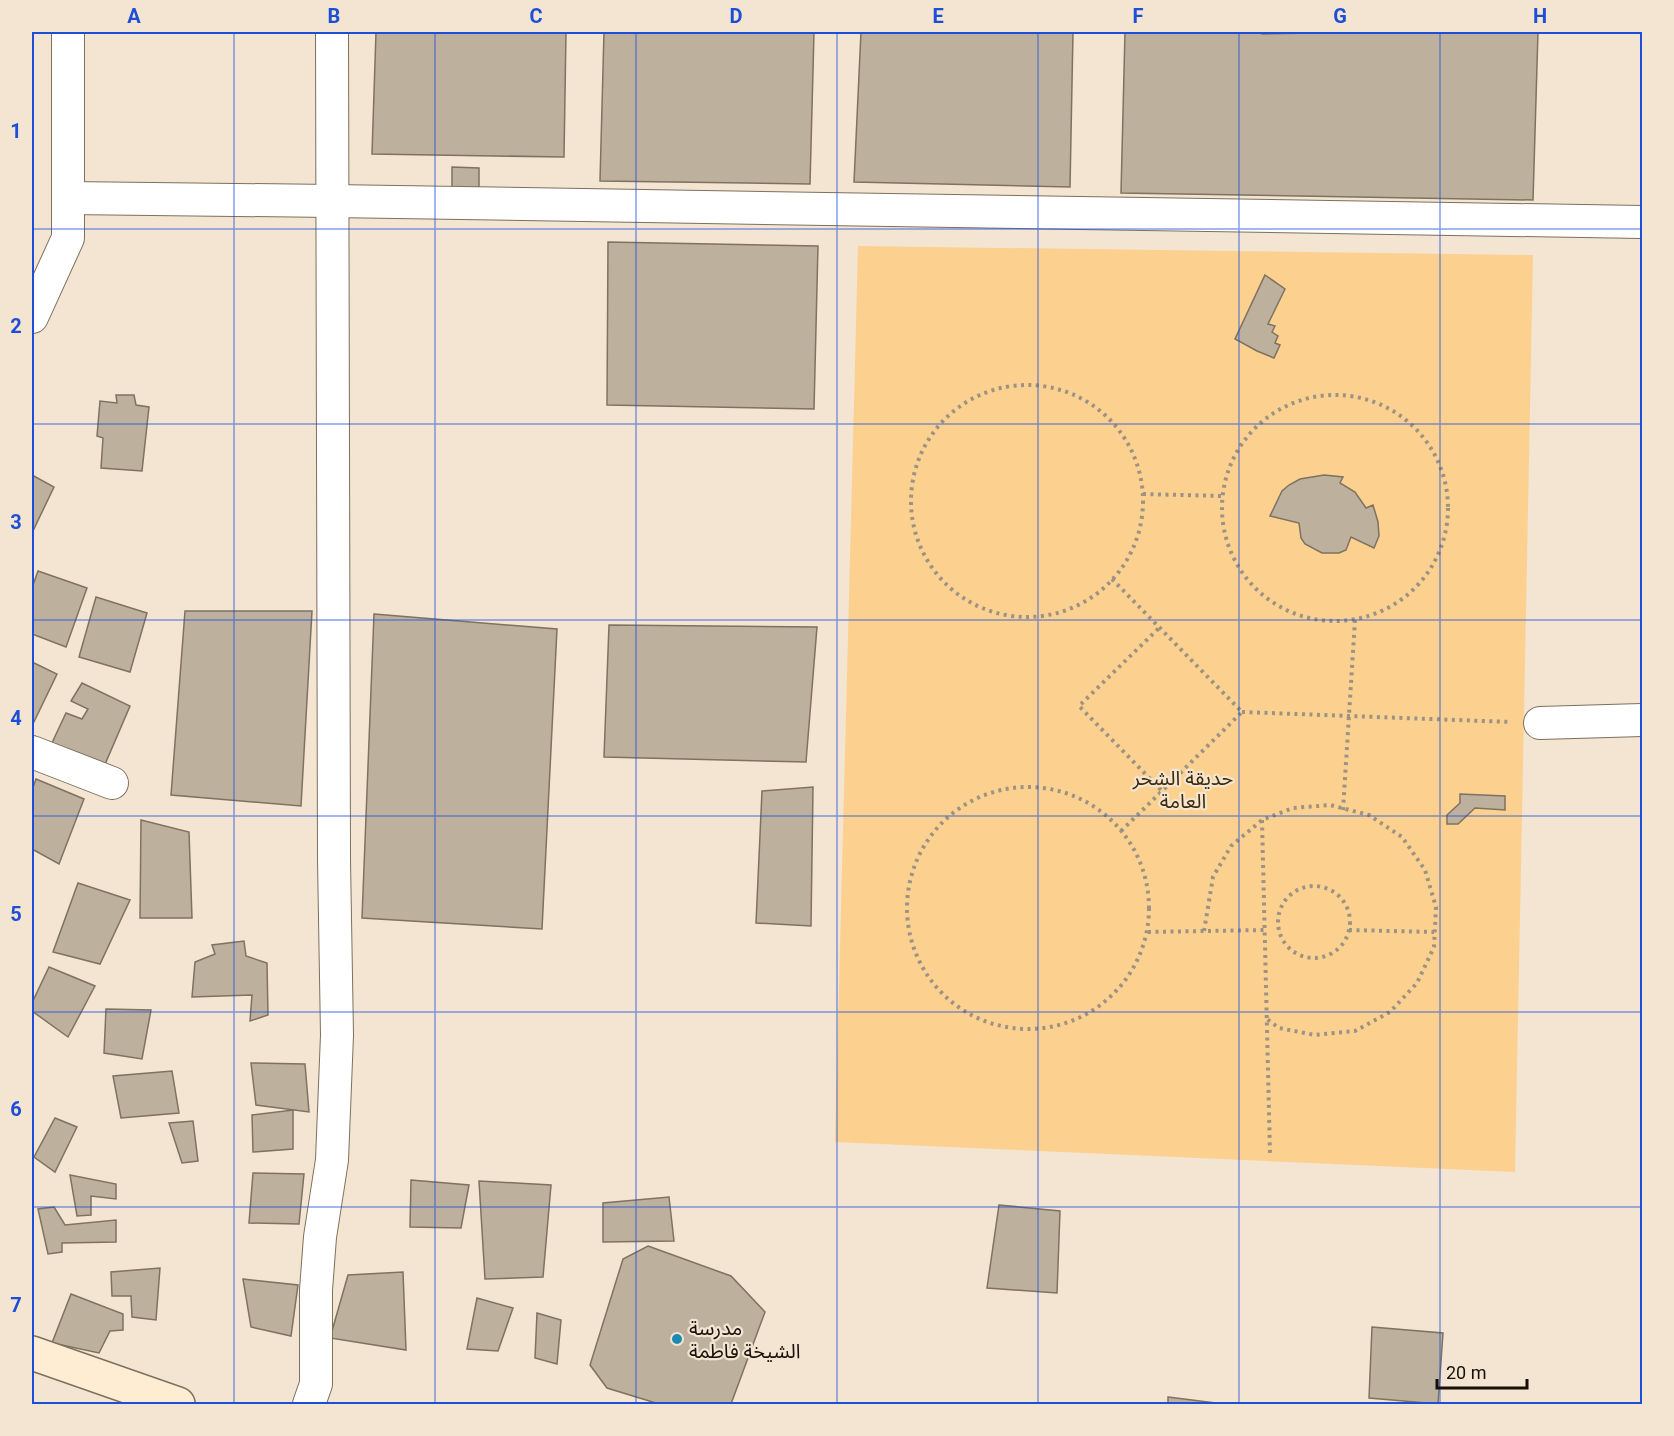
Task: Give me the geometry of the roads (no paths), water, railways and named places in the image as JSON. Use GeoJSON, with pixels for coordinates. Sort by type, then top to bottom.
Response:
{"type":"FeatureCollection","features":[{"type":"Feature","properties":{"kind":"street"},"geometry":{"type":"LineString","coordinates":[[32,317],[68,238],[68,32]]}},
{"type":"Feature","properties":{"kind":"street"},"geometry":{"type":"LineString","coordinates":[[309,1404],[316,1384],[316,1290],[332,1160],[337,1035],[334,860],[332,32]]}},
{"type":"Feature","properties":{"kind":"street"},"geometry":{"type":"LineString","coordinates":[[68,198],[1642,222]]}},
{"type":"Feature","properties":{"kind":"street"},"geometry":{"type":"LineString","coordinates":[[1540,723],[1642,720]]}},
{"type":"Feature","properties":{"kind":"street"},"geometry":{"type":"LineString","coordinates":[[32,752],[112,783]]}},
{"type":"Feature","properties":{"kind":"street"},"geometry":{"type":"LineString","coordinates":[[32,1353],[178,1404]]}},
{"type":"Feature","properties":{"kind":"place","name":"مدرسة الشيخة فاطمة"},"geometry":{"type":"Point","coordinates":[677,1339]}},
{"type":"Feature","properties":{"kind":"park label","name":"حديقة الشحر العامة"},"geometry":{"type":"Point","coordinates":[1183,790]}}]}
